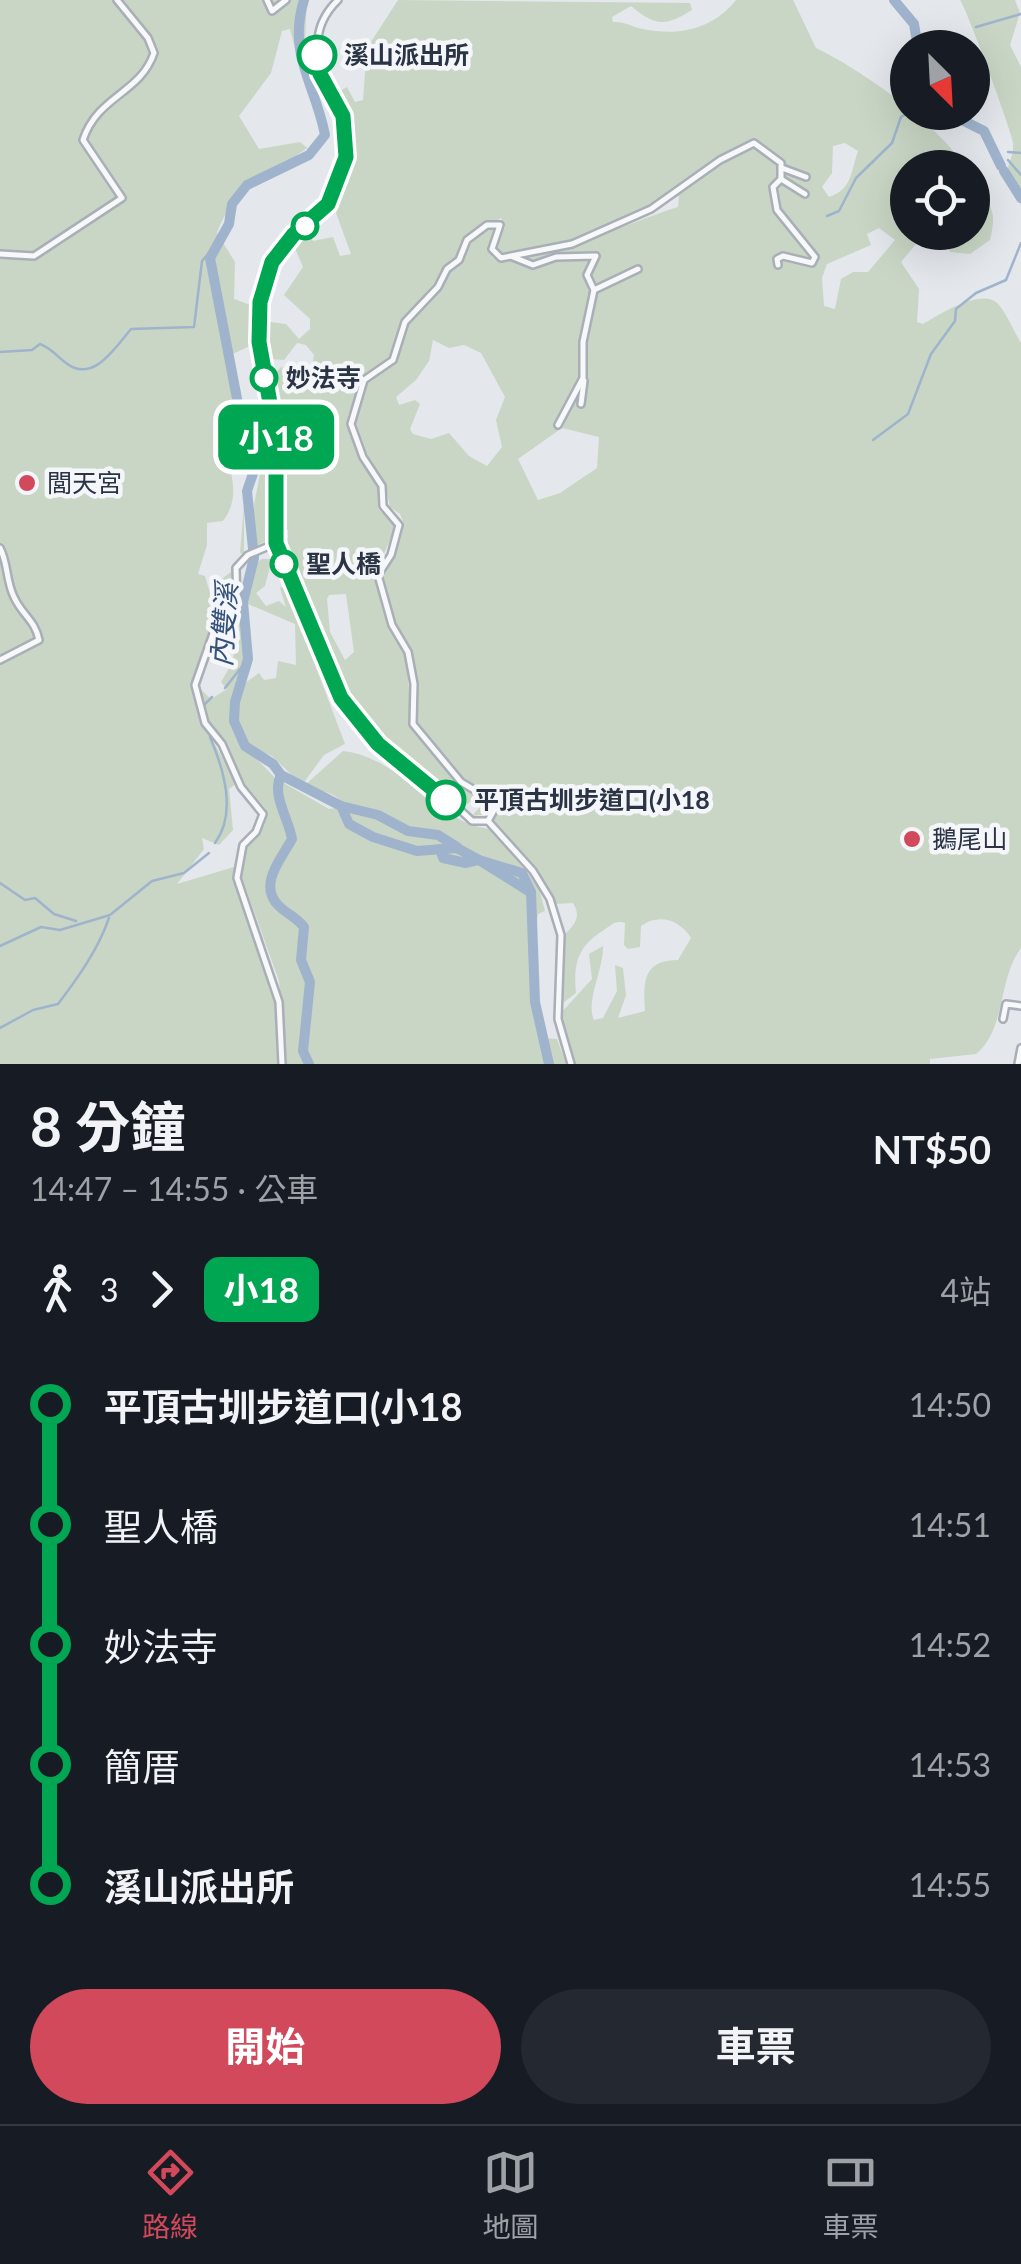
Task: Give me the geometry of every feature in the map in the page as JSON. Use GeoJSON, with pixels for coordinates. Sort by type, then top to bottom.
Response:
{"type":"FeatureCollection","features":[{"type":"Feature","properties":{"kind":"street"},"geometry":{"type":"LineString","coordinates":[[0,254],[34,256],[119,202],[120,192],[83,140],[102,105],[148,71],[154,50],[117,0]]}},
{"type":"Feature","properties":{"kind":"street"},"geometry":{"type":"LineString","coordinates":[[266,0],[272,11],[286,0]]}},
{"type":"Feature","properties":{"kind":"street"},"geometry":{"type":"LineString","coordinates":[[338,0],[323,22],[316,52],[320,74],[343,116],[348,136],[341,178],[328,204],[294,234],[272,262],[260,302],[259,342],[276,436],[276,543],[331,677],[356,720],[388,754],[472,821],[488,820]]}},
{"type":"Feature","properties":{"kind":"street"},"geometry":{"type":"LineString","coordinates":[[512,257],[572,244],[667,202],[710,166],[754,143],[780,160],[781,179],[774,188],[774,204],[815,261],[806,263],[783,256],[777,259],[778,265]]}},
{"type":"Feature","properties":{"kind":"street"},"geometry":{"type":"LineString","coordinates":[[782,168],[806,177]]}},
{"type":"Feature","properties":{"kind":"street"},"geometry":{"type":"LineString","coordinates":[[781,179],[805,194]]}},
{"type":"Feature","properties":{"kind":"street"},"geometry":{"type":"LineString","coordinates":[[488,820],[494,810],[490,798],[461,782],[413,724],[414,684],[408,652],[392,625],[378,575],[391,555],[400,525],[383,506],[382,486],[363,457],[351,418],[367,375],[393,360],[405,322],[438,287],[447,269],[460,260],[473,234],[496,222],[500,230],[492,244],[494,254],[532,265],[594,254],[586,278],[594,290],[583,342],[586,391],[581,404]]}},
{"type":"Feature","properties":{"kind":"street"},"geometry":{"type":"LineString","coordinates":[[594,290],[638,269]]}},
{"type":"Feature","properties":{"kind":"street"},"geometry":{"type":"LineString","coordinates":[[558,425],[583,378]]}},
{"type":"Feature","properties":{"kind":"street"},"geometry":{"type":"LineString","coordinates":[[276,543],[248,555],[236,568],[237,607],[216,628],[195,685],[204,723],[222,744],[241,787],[263,814],[256,832],[243,846],[237,878],[279,1002],[282,1064]]}},
{"type":"Feature","properties":{"kind":"street"},"geometry":{"type":"LineString","coordinates":[[0,548],[9,586],[18,606],[35,622],[38,640],[0,660]]}},
{"type":"Feature","properties":{"kind":"street"},"geometry":{"type":"LineString","coordinates":[[488,820],[533,870],[550,900],[561,935],[558,1019],[572,1064]]}},
{"type":"Feature","properties":{"kind":"street"},"geometry":{"type":"LineString","coordinates":[[1003,1019],[1006,1004],[1021,1006]]}},
{"type":"Feature","properties":{"kind":"street"},"geometry":{"type":"LineString","coordinates":[[1018,1064],[1021,1048]]}},
{"type":"Feature","properties":{"kind":"green space"},"geometry":{"type":"Polygon","coordinates":[[[0,0],[307,0],[304,64],[299,64],[290,29],[282,31],[271,73],[239,116],[259,149],[300,142],[307,148],[243,192],[217,233],[235,262],[234,299],[256,307],[250,346],[226,357],[226,363],[236,409],[259,463],[244,515],[244,554],[240,553],[246,482],[252,460],[243,435],[222,447],[231,476],[232,503],[223,521],[207,523],[207,545],[198,574],[205,576],[213,603],[223,578],[231,572],[232,609],[214,623],[194,684],[198,715],[237,783],[229,789],[233,830],[219,845],[202,838],[204,849],[177,884],[234,867],[236,884],[277,1003],[279,1064],[0,1064],[0,0]]]}},
{"type":"Feature","properties":{"kind":"green space"},"geometry":{"type":"Polygon","coordinates":[[[398,0],[690,3],[692,10],[667,21],[654,21],[631,6],[612,17],[613,22],[670,32],[707,24],[736,0],[793,0],[816,48],[890,94],[890,130],[933,130],[952,150],[890,150],[890,236],[879,228],[867,234],[871,245],[827,264],[822,278],[824,306],[835,309],[841,279],[853,272],[868,272],[890,246],[890,250],[911,250],[901,262],[919,289],[917,322],[923,324],[969,301],[989,299],[1000,306],[1021,343],[1021,948],[1008,974],[992,1032],[976,1054],[930,1059],[930,1064],[574,1064],[559,1015],[592,979],[589,954],[603,946],[592,1004],[594,1020],[603,1018],[617,991],[615,965],[623,968],[626,995],[618,1018],[645,1011],[645,982],[652,968],[678,960],[691,938],[675,923],[655,920],[641,926],[640,947],[628,949],[624,945],[625,923],[614,923],[583,949],[575,973],[576,993],[560,1005],[564,935],[576,921],[576,908],[573,903],[553,904],[536,870],[493,820],[498,807],[493,795],[462,781],[414,719],[418,693],[410,651],[396,629],[381,576],[404,524],[400,514],[390,507],[385,483],[369,458],[356,423],[367,381],[398,360],[408,322],[481,231],[497,229],[489,247],[492,257],[531,256],[678,207],[679,196],[569,243],[508,255],[495,249],[505,227],[501,218],[466,238],[456,257],[399,325],[391,356],[363,377],[357,403],[348,415],[361,461],[379,484],[378,509],[396,526],[374,577],[390,631],[406,655],[412,727],[461,786],[488,799],[488,814],[472,816],[479,808],[473,800],[467,804],[405,761],[359,711],[330,655],[284,543],[288,542],[288,530],[283,529],[283,437],[295,429],[295,414],[290,408],[288,422],[283,425],[270,380],[282,366],[286,392],[303,393],[308,388],[314,355],[306,345],[297,343],[284,360],[269,359],[265,338],[270,322],[286,324],[299,339],[310,329],[310,319],[284,295],[303,267],[294,246],[309,233],[313,241],[333,237],[340,256],[351,254],[336,213],[352,163],[350,132],[340,91],[347,87],[355,102],[363,100],[367,48],[398,0]],[[845,143],[833,146],[832,173],[822,187],[829,197],[842,190],[852,172],[858,151],[845,143]],[[433,340],[429,361],[416,380],[396,397],[399,405],[415,400],[420,404],[410,429],[413,434],[431,439],[449,433],[469,456],[487,466],[502,447],[496,420],[505,397],[481,353],[464,345],[449,348],[433,340]],[[562,428],[518,459],[538,500],[560,493],[597,468],[599,437],[562,428]],[[346,594],[329,595],[330,632],[345,660],[354,652],[346,594]]]}},
{"type":"Feature","properties":{"kind":"green space"},"geometry":{"type":"Polygon","coordinates":[[[960,0],[1015,0],[1020,13],[1010,45],[1021,67],[1021,205],[1005,174],[1013,143],[990,77],[990,30],[972,30],[960,0]]]}},
{"type":"Feature","properties":{"kind":"green space"},"geometry":{"type":"Polygon","coordinates":[[[949,250],[976,250],[970,254],[949,250]]]}},
{"type":"Feature","properties":{"kind":"green space"},"geometry":{"type":"Polygon","coordinates":[[[268,422],[268,540],[254,547],[252,518],[261,460],[255,430],[268,422]]]}},
{"type":"Feature","properties":{"kind":"green space"},"geometry":{"type":"Polygon","coordinates":[[[262,559],[272,559],[265,586],[256,593],[266,606],[279,601],[286,607],[280,588],[285,585],[345,744],[324,755],[302,785],[272,756],[258,750],[256,758],[275,778],[329,809],[336,808],[345,825],[348,811],[339,799],[305,785],[343,751],[384,765],[453,816],[490,829],[538,885],[545,911],[538,914],[534,940],[539,1029],[545,1038],[557,1039],[566,1064],[287,1064],[279,981],[241,875],[245,851],[264,825],[266,809],[245,784],[224,742],[209,726],[198,687],[211,699],[227,689],[221,682],[235,646],[227,625],[243,606],[253,565],[262,559]],[[248,604],[249,660],[236,681],[238,688],[259,673],[264,680],[276,678],[278,661],[296,665],[295,624],[248,604]]]}},
{"type":"Feature","properties":{"kind":"waterway","name":"內雙溪"},"geometry":{"type":"LineString","coordinates":[[304,0],[301,54],[325,135],[309,155],[247,185],[232,204],[229,224],[210,258],[239,409],[261,450],[247,491],[254,558],[243,602],[248,659],[235,702],[234,721],[245,746],[273,764],[281,775],[341,806],[349,824],[373,837],[417,851],[457,848],[479,860],[522,873],[531,892],[535,1002],[549,1064]]}},
{"type":"Feature","properties":{"kind":"waterway"},"geometry":{"type":"LineString","coordinates":[[894,0],[915,30]]}},
{"type":"Feature","properties":{"kind":"waterway"},"geometry":{"type":"LineString","coordinates":[[976,27],[1021,14]]}},
{"type":"Feature","properties":{"kind":"waterway"},"geometry":{"type":"LineString","coordinates":[[827,216],[839,211],[856,178],[892,143],[896,130]]}},
{"type":"Feature","properties":{"kind":"waterway"},"geometry":{"type":"LineString","coordinates":[[982,130],[1001,166]]}},
{"type":"Feature","properties":{"kind":"waterway"},"geometry":{"type":"LineString","coordinates":[[1008,152],[1021,153]]}},
{"type":"Feature","properties":{"kind":"waterway"},"geometry":{"type":"LineString","coordinates":[[1008,160],[1021,175]]}},
{"type":"Feature","properties":{"kind":"waterway"},"geometry":{"type":"LineString","coordinates":[[1004,171],[1021,198]]}},
{"type":"Feature","properties":{"kind":"waterway"},"geometry":{"type":"LineString","coordinates":[[0,352],[32,350],[40,344],[66,363],[85,369],[103,361],[131,329],[194,327],[202,261],[220,240]]}},
{"type":"Feature","properties":{"kind":"waterway"},"geometry":{"type":"LineString","coordinates":[[873,440],[908,414],[931,354],[955,321],[956,309],[976,293],[1006,280],[1021,243]]}},
{"type":"Feature","properties":{"kind":"waterway"},"geometry":{"type":"LineString","coordinates":[[225,688],[248,659]]}},
{"type":"Feature","properties":{"kind":"waterway"},"geometry":{"type":"LineString","coordinates":[[203,706],[212,697]]}},
{"type":"Feature","properties":{"kind":"waterway"},"geometry":{"type":"LineString","coordinates":[[210,737],[224,777],[227,805],[222,831],[215,843]]}},
{"type":"Feature","properties":{"kind":"waterway"},"geometry":{"type":"LineString","coordinates":[[281,775],[279,799],[292,839],[274,872],[270,889],[279,906],[304,927],[301,960],[310,982],[303,1051],[309,1064]]}},
{"type":"Feature","properties":{"kind":"waterway"},"geometry":{"type":"LineString","coordinates":[[341,806],[378,815],[408,831],[438,835],[457,847]]}},
{"type":"Feature","properties":{"kind":"waterway","name":"內雙溪"},"geometry":{"type":"LineString","coordinates":[[440,849],[443,858],[466,863],[479,860],[530,892]]}},
{"type":"Feature","properties":{"kind":"waterway"},"geometry":{"type":"LineString","coordinates":[[0,946],[41,927],[60,930],[110,915],[152,881],[184,873],[209,853]]}},
{"type":"Feature","properties":{"kind":"waterway"},"geometry":{"type":"LineString","coordinates":[[0,883],[25,900],[35,898],[54,914],[76,921]]}},
{"type":"Feature","properties":{"kind":"waterway"},"geometry":{"type":"LineString","coordinates":[[0,1028],[33,1010],[58,1004],[93,953],[109,918]]}},
{"type":"Feature","properties":{"kind":"bus line","name":"小18"},"geometry":{"type":"LineString","coordinates":[[317,55],[320,74],[343,116],[348,136],[341,178],[328,204],[282,246],[272,262],[260,302],[263,375],[275,420],[276,543],[341,698],[388,754],[446,800]]}},
{"type":"Feature","properties":{"kind":"place","name":"溪山派出所"},"geometry":{"type":"Point","coordinates":[317,55]}},
{"type":"Feature","properties":{"kind":"place","name":"妙法寺"},"geometry":{"type":"Point","coordinates":[264,378]}},
{"type":"Feature","properties":{"kind":"place","name":"閭天宮"},"geometry":{"type":"Point","coordinates":[27,483]}},
{"type":"Feature","properties":{"kind":"place","name":"聖人橋"},"geometry":{"type":"Point","coordinates":[284,564]}},
{"type":"Feature","properties":{"kind":"place","name":"平頂古圳步道口(小18"},"geometry":{"type":"Point","coordinates":[446,800]}},
{"type":"Feature","properties":{"kind":"place","name":"鵝尾山"},"geometry":{"type":"Point","coordinates":[912,839]}}]}
